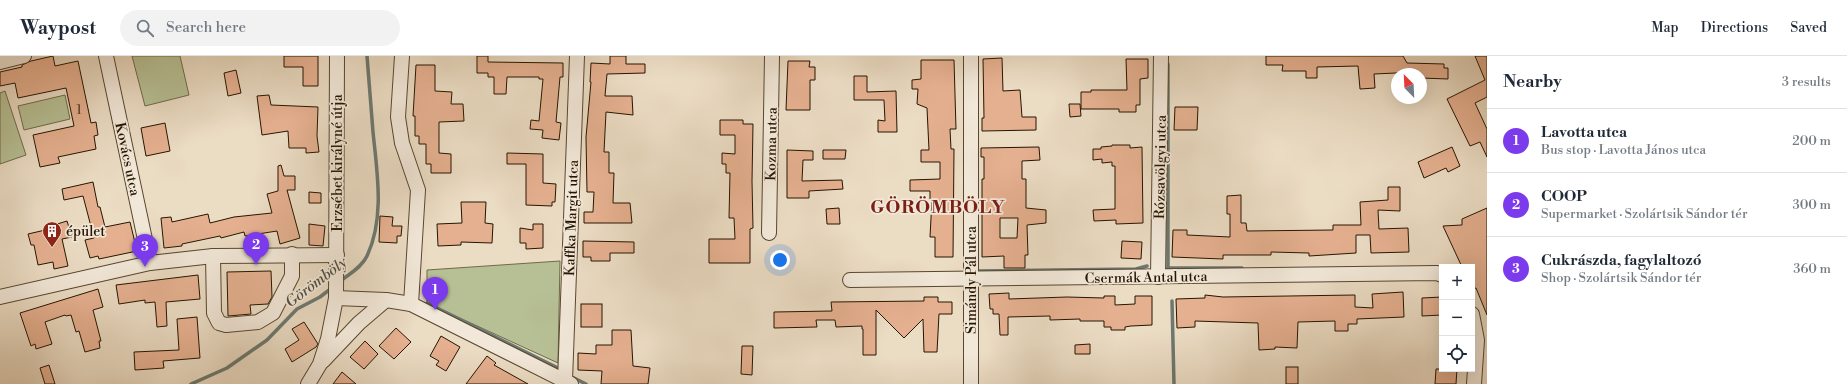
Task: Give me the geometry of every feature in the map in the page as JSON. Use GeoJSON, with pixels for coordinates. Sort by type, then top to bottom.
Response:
{"type":"FeatureCollection","features":[{"type":"Feature","properties":{"kind":"street"},"geometry":{"type":"LineString","coordinates":[[0,62],[24,56]]}},
{"type":"Feature","properties":{"kind":"street","name":"Kovács utca"},"geometry":{"type":"LineString","coordinates":[[106,56],[150,263]]}},
{"type":"Feature","properties":{"kind":"street","name":"Erzsébet királyné útja"},"geometry":{"type":"LineString","coordinates":[[308,384],[320,364],[328,339],[336,296],[338,56]]}},
{"type":"Feature","properties":{"kind":"street"},"geometry":{"type":"LineString","coordinates":[[402,56],[398,117],[402,143],[418,190],[412,304]]}},
{"type":"Feature","properties":{"kind":"street","name":"Kaffka Margit utca"},"geometry":{"type":"LineString","coordinates":[[568,382],[577,56]]}},
{"type":"Feature","properties":{"kind":"street","name":"Kozma utca"},"geometry":{"type":"LineString","coordinates":[[769,233],[772,56]]}},
{"type":"Feature","properties":{"kind":"street","name":"Simándy Pál utca"},"geometry":{"type":"LineString","coordinates":[[971,56],[971,384]]}},
{"type":"Feature","properties":{"kind":"street","name":"Rózsavölgyi utca"},"geometry":{"type":"LineString","coordinates":[[1158,277],[1161,56]]}},
{"type":"Feature","properties":{"kind":"street"},"geometry":{"type":"LineString","coordinates":[[213,256],[214,313],[219,323],[226,325],[258,322],[273,313],[292,276],[292,254]]}},
{"type":"Feature","properties":{"kind":"street"},"geometry":{"type":"LineString","coordinates":[[0,297],[150,263],[213,256],[292,254],[337,255]]}},
{"type":"Feature","properties":{"kind":"street","name":"Csermák Antal utca"},"geometry":{"type":"LineString","coordinates":[[850,280],[1437,272],[1439,273]]}},
{"type":"Feature","properties":{"kind":"street"},"geometry":{"type":"LineString","coordinates":[[336,296],[386,300],[412,304],[568,382]]}},
{"type":"Feature","properties":{"kind":"street"},"geometry":{"type":"LineString","coordinates":[[320,364],[359,323],[386,300]]}},
{"type":"Feature","properties":{"kind":"street"},"geometry":{"type":"LineString","coordinates":[[1474,384],[1477,340],[1475,330]]}},
{"type":"Feature","properties":{"kind":"green space"},"geometry":{"type":"Polygon","coordinates":[[[132,56],[180,56],[189,95],[145,106],[132,56]]]}},
{"type":"Feature","properties":{"kind":"green space"},"geometry":{"type":"Polygon","coordinates":[[[5,91],[26,155],[0,164],[0,93],[5,91]]]}},
{"type":"Feature","properties":{"kind":"green space"},"geometry":{"type":"Polygon","coordinates":[[[65,95],[70,119],[24,130],[18,106],[65,95]]]}},
{"type":"Feature","properties":{"kind":"green space"},"geometry":{"type":"Polygon","coordinates":[[[560,261],[558,363],[427,303],[427,270],[560,261]]]}},
{"type":"Feature","properties":{"kind":"building"},"geometry":{"type":"Polygon","coordinates":[[[53,56],[55,66],[78,61],[91,123],[96,122],[98,135],[94,136],[96,149],[58,157],[60,163],[40,167],[33,135],[74,126],[66,88],[18,98],[15,83],[0,86],[0,72],[22,67],[22,65],[31,61],[53,56]]]}},
{"type":"Feature","properties":{"kind":"building"},"geometry":{"type":"Polygon","coordinates":[[[284,56],[318,56],[318,86],[303,86],[303,67],[284,67],[284,56]]]}},
{"type":"Feature","properties":{"kind":"building"},"geometry":{"type":"Polygon","coordinates":[[[477,56],[488,56],[488,62],[563,63],[563,77],[560,77],[556,122],[561,123],[559,140],[542,138],[543,130],[530,129],[531,120],[539,121],[543,79],[539,79],[539,77],[507,77],[506,94],[494,94],[494,77],[488,77],[488,73],[477,73],[477,56]]]}},
{"type":"Feature","properties":{"kind":"building"},"geometry":{"type":"Polygon","coordinates":[[[610,56],[626,56],[626,64],[645,64],[645,73],[607,74],[605,96],[632,96],[633,115],[606,112],[604,152],[609,152],[609,173],[614,173],[613,203],[630,203],[632,223],[584,223],[584,212],[593,212],[594,192],[587,192],[586,137],[591,82],[591,63],[610,64],[610,56]]]}},
{"type":"Feature","properties":{"kind":"building"},"geometry":{"type":"Polygon","coordinates":[[[1266,56],[1403,56],[1407,63],[1444,64],[1444,68],[1448,68],[1448,79],[1427,78],[1427,68],[1391,68],[1391,73],[1374,74],[1375,88],[1360,89],[1358,66],[1317,67],[1317,78],[1306,78],[1306,71],[1282,71],[1283,65],[1266,65],[1266,56]]]}},
{"type":"Feature","properties":{"kind":"building"},"geometry":{"type":"Polygon","coordinates":[[[1475,56],[1487,56],[1487,97],[1475,103],[1487,129],[1487,157],[1480,142],[1470,146],[1447,99],[1485,80],[1475,56]]]}},
{"type":"Feature","properties":{"kind":"building"},"geometry":{"type":"Polygon","coordinates":[[[1002,58],[1003,91],[1020,90],[1022,117],[1036,117],[1036,130],[982,131],[982,118],[984,118],[983,59],[1002,58]]]}},
{"type":"Feature","properties":{"kind":"building"},"geometry":{"type":"Polygon","coordinates":[[[1126,59],[1148,59],[1148,78],[1140,79],[1140,105],[1136,105],[1136,112],[1119,112],[1119,109],[1081,109],[1081,92],[1091,92],[1091,90],[1127,90],[1126,59]]]}},
{"type":"Feature","properties":{"kind":"building"},"geometry":{"type":"Polygon","coordinates":[[[921,60],[954,60],[956,129],[950,129],[951,149],[954,149],[953,257],[935,257],[935,237],[930,237],[932,199],[930,199],[930,191],[910,191],[910,180],[940,179],[940,162],[921,162],[921,150],[929,150],[927,108],[917,104],[918,89],[912,89],[912,80],[921,79],[921,60]]]}},
{"type":"Feature","properties":{"kind":"building"},"geometry":{"type":"Polygon","coordinates":[[[788,61],[810,61],[809,67],[815,67],[815,80],[810,80],[810,110],[786,110],[788,61]]]}},
{"type":"Feature","properties":{"kind":"building"},"geometry":{"type":"Polygon","coordinates":[[[416,65],[435,65],[435,91],[452,92],[451,104],[463,104],[464,121],[439,122],[439,153],[451,154],[451,173],[431,173],[431,164],[426,164],[426,144],[419,144],[419,136],[415,136],[415,116],[413,116],[416,65]]]}},
{"type":"Feature","properties":{"kind":"building"},"geometry":{"type":"Polygon","coordinates":[[[236,70],[241,93],[228,96],[224,73],[236,70]]]}},
{"type":"Feature","properties":{"kind":"building"},"geometry":{"type":"Polygon","coordinates":[[[854,76],[867,76],[867,92],[896,91],[897,132],[878,132],[878,120],[885,121],[884,100],[854,100],[854,76]]]}},
{"type":"Feature","properties":{"kind":"building"},"geometry":{"type":"Polygon","coordinates":[[[269,95],[271,105],[318,107],[317,136],[319,152],[306,153],[306,148],[289,148],[288,131],[262,135],[257,96],[269,95]]]}},
{"type":"Feature","properties":{"kind":"building"},"geometry":{"type":"Polygon","coordinates":[[[1069,104],[1080,104],[1081,116],[1070,117],[1069,104]]]}},
{"type":"Feature","properties":{"kind":"building"},"geometry":{"type":"Polygon","coordinates":[[[1175,107],[1198,107],[1197,130],[1174,130],[1175,107]]]}},
{"type":"Feature","properties":{"kind":"building"},"geometry":{"type":"Polygon","coordinates":[[[720,120],[743,120],[743,124],[753,124],[753,228],[750,229],[750,263],[709,263],[709,239],[735,239],[734,218],[729,218],[730,173],[726,173],[726,164],[722,164],[722,153],[735,154],[735,135],[720,135],[720,120]]]}},
{"type":"Feature","properties":{"kind":"building"},"geometry":{"type":"Polygon","coordinates":[[[165,123],[170,151],[146,156],[141,128],[165,123]]]}},
{"type":"Feature","properties":{"kind":"building"},"geometry":{"type":"Polygon","coordinates":[[[1112,145],[1130,145],[1130,148],[1142,147],[1143,223],[1116,224],[1116,220],[1094,221],[1093,210],[1115,209],[1115,166],[1112,166],[1112,162],[1102,163],[1102,159],[1093,160],[1093,149],[1101,149],[1101,147],[1112,145]]]}},
{"type":"Feature","properties":{"kind":"building"},"geometry":{"type":"Polygon","coordinates":[[[1039,147],[1040,160],[1022,161],[1022,179],[1026,179],[1026,208],[1046,210],[1046,223],[1027,225],[1028,255],[1025,255],[1025,268],[1004,268],[1004,256],[982,257],[982,179],[984,179],[984,157],[981,157],[981,148],[1039,147]],[[1000,218],[1000,238],[1017,238],[1018,218],[1000,218]]]}},
{"type":"Feature","properties":{"kind":"building"},"geometry":{"type":"Polygon","coordinates":[[[1452,147],[1460,166],[1448,172],[1446,168],[1424,178],[1418,162],[1452,147]]]}},
{"type":"Feature","properties":{"kind":"building"},"geometry":{"type":"Polygon","coordinates":[[[787,150],[813,151],[813,160],[803,160],[802,181],[842,180],[843,189],[809,191],[809,198],[787,198],[787,150]]]}},
{"type":"Feature","properties":{"kind":"building"},"geometry":{"type":"Polygon","coordinates":[[[823,150],[846,150],[845,159],[823,159],[823,150]]]}},
{"type":"Feature","properties":{"kind":"building"},"geometry":{"type":"Polygon","coordinates":[[[507,153],[543,154],[543,183],[556,184],[555,202],[552,202],[552,206],[526,205],[526,164],[507,164],[507,153]]]}},
{"type":"Feature","properties":{"kind":"building"},"geometry":{"type":"Polygon","coordinates":[[[281,165],[284,176],[295,176],[295,190],[287,190],[300,238],[280,244],[277,231],[245,236],[244,232],[221,238],[220,236],[182,244],[182,246],[164,248],[161,218],[171,217],[172,222],[208,214],[210,223],[234,217],[272,213],[267,194],[278,191],[278,166],[281,165]]]}},
{"type":"Feature","properties":{"kind":"building"},"geometry":{"type":"Polygon","coordinates":[[[93,182],[98,207],[100,207],[105,227],[130,222],[137,251],[99,259],[98,256],[90,258],[85,240],[94,238],[83,196],[64,200],[62,189],[93,182]]]}},
{"type":"Feature","properties":{"kind":"building"},"geometry":{"type":"Polygon","coordinates":[[[1388,187],[1400,187],[1400,211],[1378,210],[1379,229],[1408,228],[1409,252],[1371,253],[1370,235],[1356,235],[1356,253],[1309,256],[1309,253],[1271,252],[1271,255],[1223,255],[1223,259],[1172,257],[1173,230],[1187,230],[1187,235],[1230,237],[1230,214],[1227,214],[1227,196],[1241,195],[1241,223],[1246,223],[1247,231],[1333,230],[1333,225],[1361,225],[1360,202],[1388,200],[1388,187]]]}},
{"type":"Feature","properties":{"kind":"building"},"geometry":{"type":"Polygon","coordinates":[[[309,192],[321,193],[321,203],[309,203],[309,192]]]}},
{"type":"Feature","properties":{"kind":"building"},"geometry":{"type":"Polygon","coordinates":[[[461,202],[486,202],[485,223],[493,224],[492,243],[461,242],[461,245],[438,246],[437,224],[462,223],[461,202]]]}},
{"type":"Feature","properties":{"kind":"building"},"geometry":{"type":"Polygon","coordinates":[[[839,208],[840,224],[827,224],[826,209],[839,208]]]}},
{"type":"Feature","properties":{"kind":"building"},"geometry":{"type":"Polygon","coordinates":[[[1487,208],[1487,315],[1475,288],[1475,264],[1461,264],[1443,226],[1462,225],[1462,219],[1487,208]]]}},
{"type":"Feature","properties":{"kind":"building"},"geometry":{"type":"Polygon","coordinates":[[[380,216],[393,217],[392,226],[402,226],[401,236],[397,236],[397,243],[379,242],[380,216]]]}},
{"type":"Feature","properties":{"kind":"building","name":"épület"},"geometry":{"type":"Polygon","coordinates":[[[67,221],[72,237],[62,239],[68,266],[54,269],[53,262],[38,265],[34,245],[31,245],[28,234],[54,228],[54,225],[67,221]]]}},
{"type":"Feature","properties":{"kind":"building"},"geometry":{"type":"Polygon","coordinates":[[[309,224],[325,226],[323,246],[309,245],[309,224]]]}},
{"type":"Feature","properties":{"kind":"building"},"geometry":{"type":"Polygon","coordinates":[[[533,224],[543,224],[543,248],[526,249],[526,243],[520,243],[520,228],[533,230],[533,224]]]}},
{"type":"Feature","properties":{"kind":"building"},"geometry":{"type":"Polygon","coordinates":[[[583,241],[634,242],[634,253],[610,253],[610,261],[591,261],[591,257],[583,257],[583,241]]]}},
{"type":"Feature","properties":{"kind":"building"},"geometry":{"type":"Polygon","coordinates":[[[1122,241],[1142,242],[1141,259],[1121,258],[1122,241]]]}},
{"type":"Feature","properties":{"kind":"building"},"geometry":{"type":"Polygon","coordinates":[[[271,271],[272,297],[268,304],[250,305],[251,314],[228,316],[227,272],[271,271]]]}},
{"type":"Feature","properties":{"kind":"building"},"geometry":{"type":"Polygon","coordinates":[[[198,275],[200,299],[166,302],[167,326],[157,327],[155,302],[145,303],[145,300],[119,304],[116,285],[198,275]]]}},
{"type":"Feature","properties":{"kind":"building"},"geometry":{"type":"Polygon","coordinates":[[[98,289],[103,307],[93,310],[101,341],[99,341],[100,348],[85,352],[79,331],[76,332],[71,315],[65,315],[45,322],[52,344],[36,349],[35,344],[31,346],[20,313],[98,289]]]}},
{"type":"Feature","properties":{"kind":"building"},"geometry":{"type":"Polygon","coordinates":[[[1403,292],[1404,317],[1357,319],[1357,324],[1348,324],[1348,331],[1335,331],[1335,321],[1298,322],[1297,348],[1275,347],[1275,349],[1259,350],[1258,323],[1195,321],[1195,327],[1177,328],[1176,299],[1205,298],[1205,295],[1223,297],[1355,295],[1355,307],[1373,308],[1372,294],[1403,292]]]}},
{"type":"Feature","properties":{"kind":"building"},"geometry":{"type":"Polygon","coordinates":[[[1009,293],[1009,299],[1067,297],[1104,298],[1104,296],[1115,296],[1115,305],[1135,304],[1135,296],[1152,296],[1152,325],[1125,327],[1125,330],[1111,330],[1111,327],[1104,327],[1104,321],[1080,321],[1080,319],[1050,320],[1050,316],[1008,317],[1008,335],[1000,335],[999,314],[993,314],[993,309],[990,309],[989,294],[1009,293]]]}},
{"type":"Feature","properties":{"kind":"building"},"geometry":{"type":"Polygon","coordinates":[[[924,297],[938,297],[938,302],[952,302],[952,314],[939,314],[937,352],[924,352],[923,319],[904,338],[876,310],[876,355],[863,355],[862,326],[836,327],[835,320],[816,320],[817,327],[774,328],[774,312],[832,311],[831,302],[924,301],[924,297]]]}},
{"type":"Feature","properties":{"kind":"building"},"geometry":{"type":"Polygon","coordinates":[[[1439,297],[1439,315],[1422,316],[1422,298],[1439,297]]]}},
{"type":"Feature","properties":{"kind":"building"},"geometry":{"type":"Polygon","coordinates":[[[581,304],[602,304],[602,327],[581,327],[581,304]]]}},
{"type":"Feature","properties":{"kind":"building"},"geometry":{"type":"Polygon","coordinates":[[[197,317],[200,358],[163,361],[164,368],[135,370],[134,352],[179,350],[177,319],[197,317]]]}},
{"type":"Feature","properties":{"kind":"building"},"geometry":{"type":"Polygon","coordinates":[[[304,322],[318,344],[316,347],[292,362],[285,349],[299,340],[292,329],[304,322]]]}},
{"type":"Feature","properties":{"kind":"building"},"geometry":{"type":"Polygon","coordinates":[[[396,328],[411,342],[394,359],[379,346],[396,328]]]}},
{"type":"Feature","properties":{"kind":"building"},"geometry":{"type":"Polygon","coordinates":[[[612,330],[631,330],[633,366],[650,368],[648,384],[601,384],[602,371],[578,370],[578,353],[596,354],[596,345],[612,345],[612,330]]]}},
{"type":"Feature","properties":{"kind":"building"},"geometry":{"type":"Polygon","coordinates":[[[441,336],[460,347],[446,371],[436,365],[439,361],[430,356],[441,336]]]}},
{"type":"Feature","properties":{"kind":"building"},"geometry":{"type":"Polygon","coordinates":[[[365,341],[378,354],[364,369],[350,357],[365,341]]]}},
{"type":"Feature","properties":{"kind":"building"},"geometry":{"type":"Polygon","coordinates":[[[1090,344],[1090,354],[1075,354],[1075,345],[1090,344]]]}},
{"type":"Feature","properties":{"kind":"building"},"geometry":{"type":"Polygon","coordinates":[[[742,346],[753,346],[752,375],[741,374],[742,346]]]}},
{"type":"Feature","properties":{"kind":"building"},"geometry":{"type":"Polygon","coordinates":[[[487,356],[496,363],[494,365],[528,384],[466,384],[487,356]]]}},
{"type":"Feature","properties":{"kind":"building"},"geometry":{"type":"Polygon","coordinates":[[[49,365],[55,384],[45,384],[40,368],[49,365]]]}},
{"type":"Feature","properties":{"kind":"building"},"geometry":{"type":"Polygon","coordinates":[[[1286,367],[1298,367],[1298,384],[1286,384],[1286,367]]]}},
{"type":"Feature","properties":{"kind":"building"},"geometry":{"type":"Polygon","coordinates":[[[1436,369],[1439,369],[1439,372],[1457,372],[1456,384],[1435,384],[1436,369]]]}},
{"type":"Feature","properties":{"kind":"building"},"geometry":{"type":"Polygon","coordinates":[[[342,372],[356,384],[333,384],[342,372]]]}},
{"type":"Feature","properties":{"kind":"waterway","name":"Görömböly"},"geometry":{"type":"LineString","coordinates":[[341,281],[359,267],[365,260],[373,241],[378,211],[378,179],[367,56]]}},
{"type":"Feature","properties":{"kind":"waterway"},"geometry":{"type":"LineString","coordinates":[[1168,64],[1168,270]]}},
{"type":"Feature","properties":{"kind":"waterway"},"geometry":{"type":"LineString","coordinates":[[979,271],[1136,269],[1147,266]]}},
{"type":"Feature","properties":{"kind":"waterway"},"geometry":{"type":"LineString","coordinates":[[1168,268],[1242,268]]}},
{"type":"Feature","properties":{"kind":"waterway","name":"Görömböly"},"geometry":{"type":"LineString","coordinates":[[191,384],[227,368],[267,340],[297,309],[320,297],[333,287]]}},
{"type":"Feature","properties":{"kind":"waterway"},"geometry":{"type":"LineString","coordinates":[[1172,301],[1174,384]]}},
{"type":"Feature","properties":{"kind":"waterway"},"geometry":{"type":"LineString","coordinates":[[427,303],[558,368]]}},
{"type":"Feature","properties":{"kind":"waterway"},"geometry":{"type":"LineString","coordinates":[[574,378],[586,384]]}},
{"type":"Feature","properties":{"kind":"place","name":"épület"},"geometry":{"type":"Point","coordinates":[52,248]}},
{"type":"Feature","properties":{"kind":"place","name":"COOP"},"geometry":{"type":"Point","coordinates":[256,265]}},
{"type":"Feature","properties":{"kind":"place","name":"Cukrászda, fagylaltozó"},"geometry":{"type":"Point","coordinates":[145,267]}},
{"type":"Feature","properties":{"kind":"place","name":"Lavotta utca"},"geometry":{"type":"Point","coordinates":[435,310]}},
{"type":"Feature","properties":{"kind":"district","name":"GÖRÖMBÖLY"},"geometry":{"type":"Point","coordinates":[938,207]}}]}
